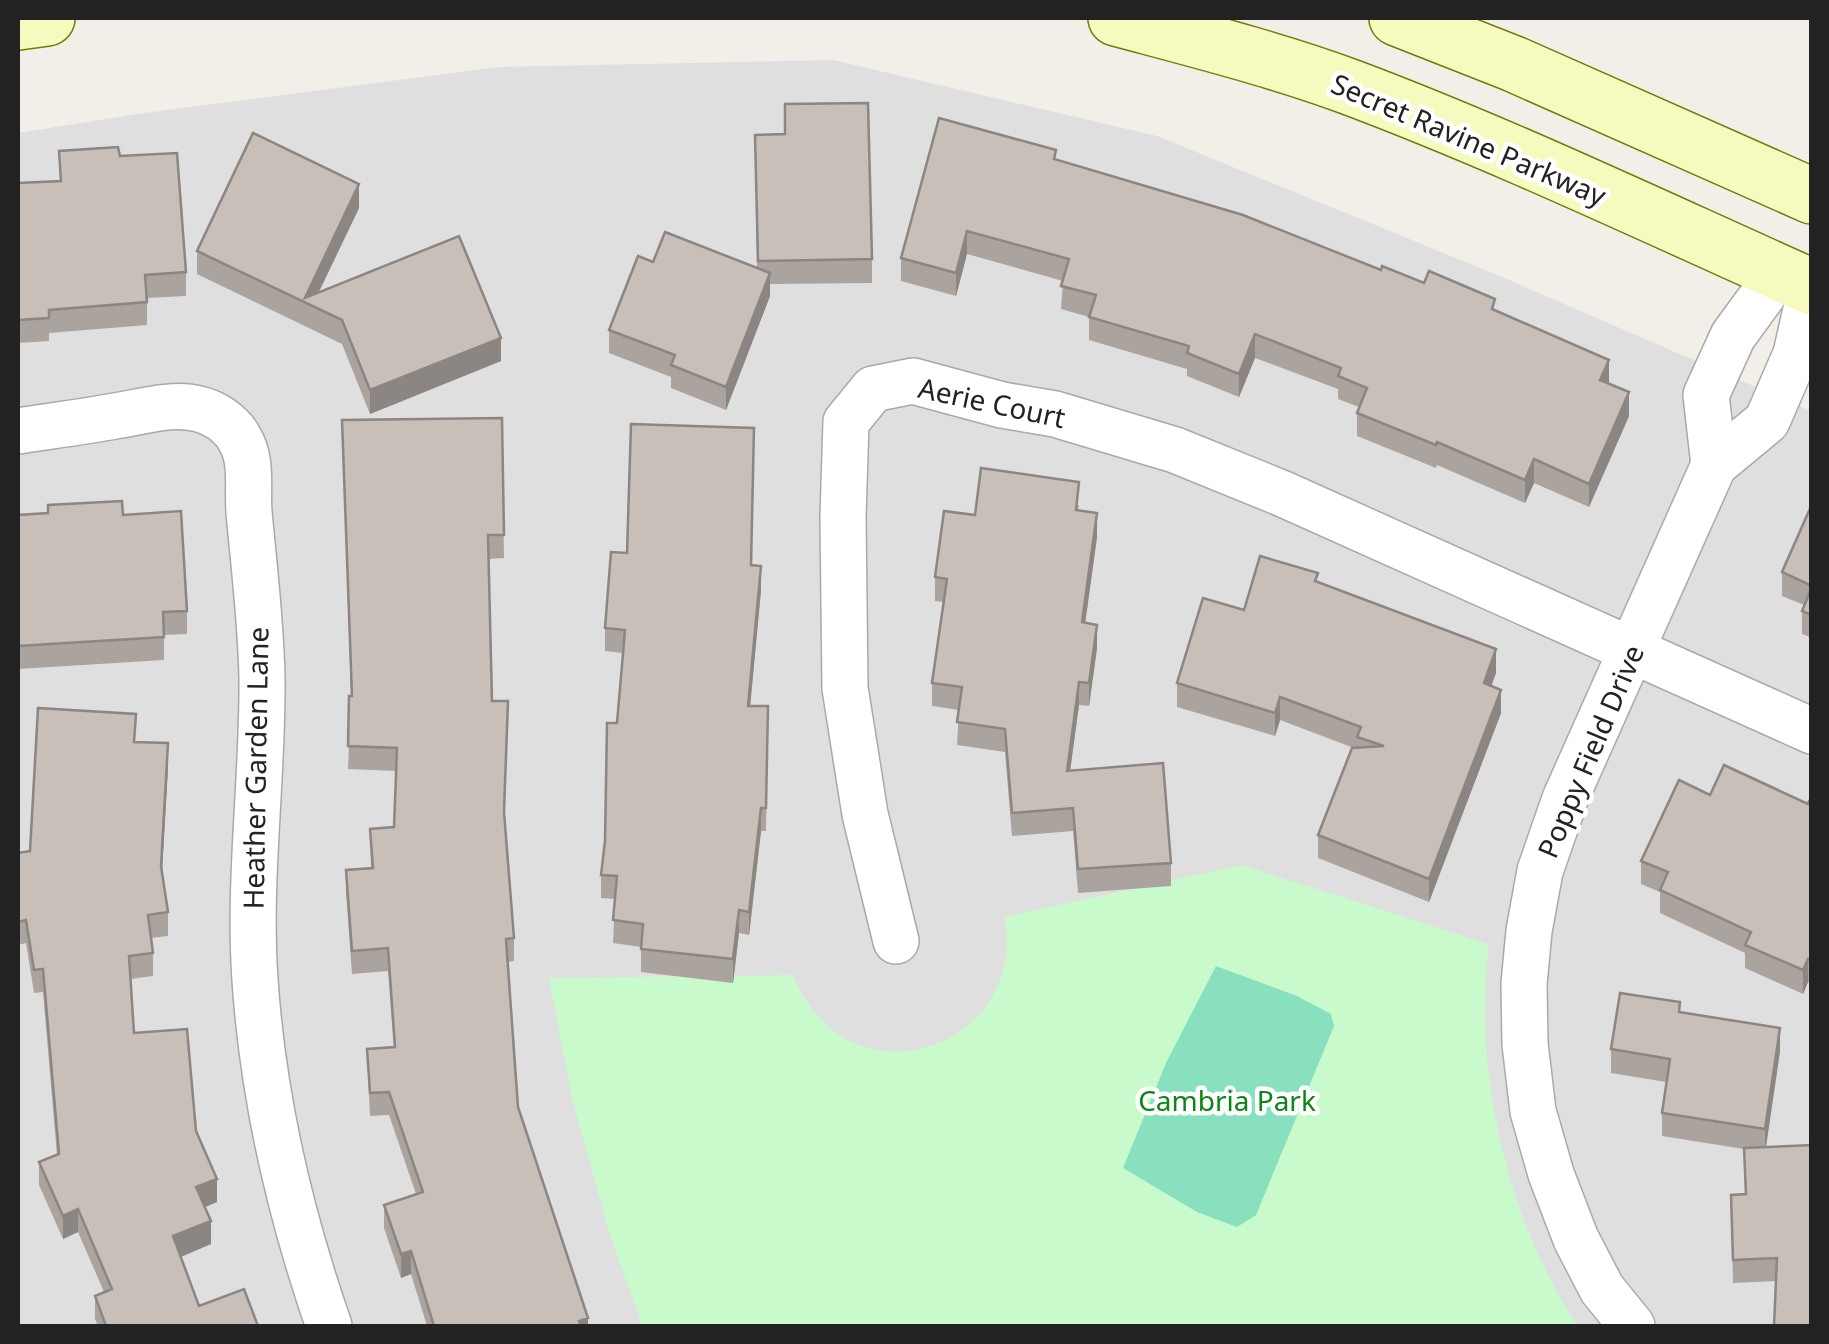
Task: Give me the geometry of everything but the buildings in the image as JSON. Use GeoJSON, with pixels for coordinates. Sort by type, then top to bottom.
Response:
{"type":"FeatureCollection","features":[{"type":"Feature","properties":{"kind":"main road"},"geometry":{"type":"LineString","coordinates":[[18,22],[47,18]]}},
{"type":"Feature","properties":{"kind":"main road","name":"Secret Ravine Parkway"},"geometry":{"type":"LineString","coordinates":[[1116,18],[1348,86],[1482,140],[1795,280]]}},
{"type":"Feature","properties":{"kind":"main road"},"geometry":{"type":"LineString","coordinates":[[1397,18],[1514,64],[1812,196]]}},
{"type":"Feature","properties":{"kind":"main road"},"geometry":{"type":"LineString","coordinates":[[1795,280],[1812,230]]}},
{"type":"Feature","properties":{"kind":"street"},"geometry":{"type":"LineString","coordinates":[[1714,465],[1706,394],[1732,336],[1795,280]]}},
{"type":"Feature","properties":{"kind":"street","name":"Poppy Field Drive"},"geometry":{"type":"LineString","coordinates":[[1632,1326],[1602,1289],[1576,1239],[1551,1174],[1533,1110],[1525,1044],[1524,984],[1529,931],[1540,871],[1565,799],[1714,465],[1766,422],[1796,354],[1795,280]]}},
{"type":"Feature","properties":{"kind":"street","name":"Aerie Court"},"geometry":{"type":"LineString","coordinates":[[896,940],[865,814],[845,688],[846,422],[873,390],[913,381],[1002,405],[1055,414],[1174,450],[1812,731]]}},
{"type":"Feature","properties":{"kind":"street","name":"Heather Garden Lane"},"geometry":{"type":"LineString","coordinates":[[18,431],[156,407],[188,406],[218,416],[239,437],[248,465],[262,679],[252,928],[263,1062],[295,1217],[329,1326]]}},
{"type":"Feature","properties":{"kind":"shaded area"},"geometry":{"type":"Polygon","coordinates":[[[833,60],[1157,136],[1500,276],[1811,411],[1811,1326],[18,1326],[18,133],[499,67],[833,60]]]}},
{"type":"Feature","properties":{"kind":"green space","name":"Cambria Park"},"geometry":{"type":"Polygon","coordinates":[[[1242,865],[1488,944],[1486,1044],[1504,1155],[1526,1226],[1577,1326],[642,1326],[608,1228],[572,1098],[549,978],[793,975],[804,998],[838,1035],[861,1046],[906,1051],[948,1038],[982,1011],[1003,971],[1005,917],[1242,865]]]}},
{"type":"Feature","properties":{"kind":"green space"},"geometry":{"type":"Polygon","coordinates":[[[1216,966],[1297,996],[1331,1014],[1334,1026],[1256,1215],[1237,1227],[1197,1212],[1123,1168],[1166,1063],[1216,966]]]}}]}
